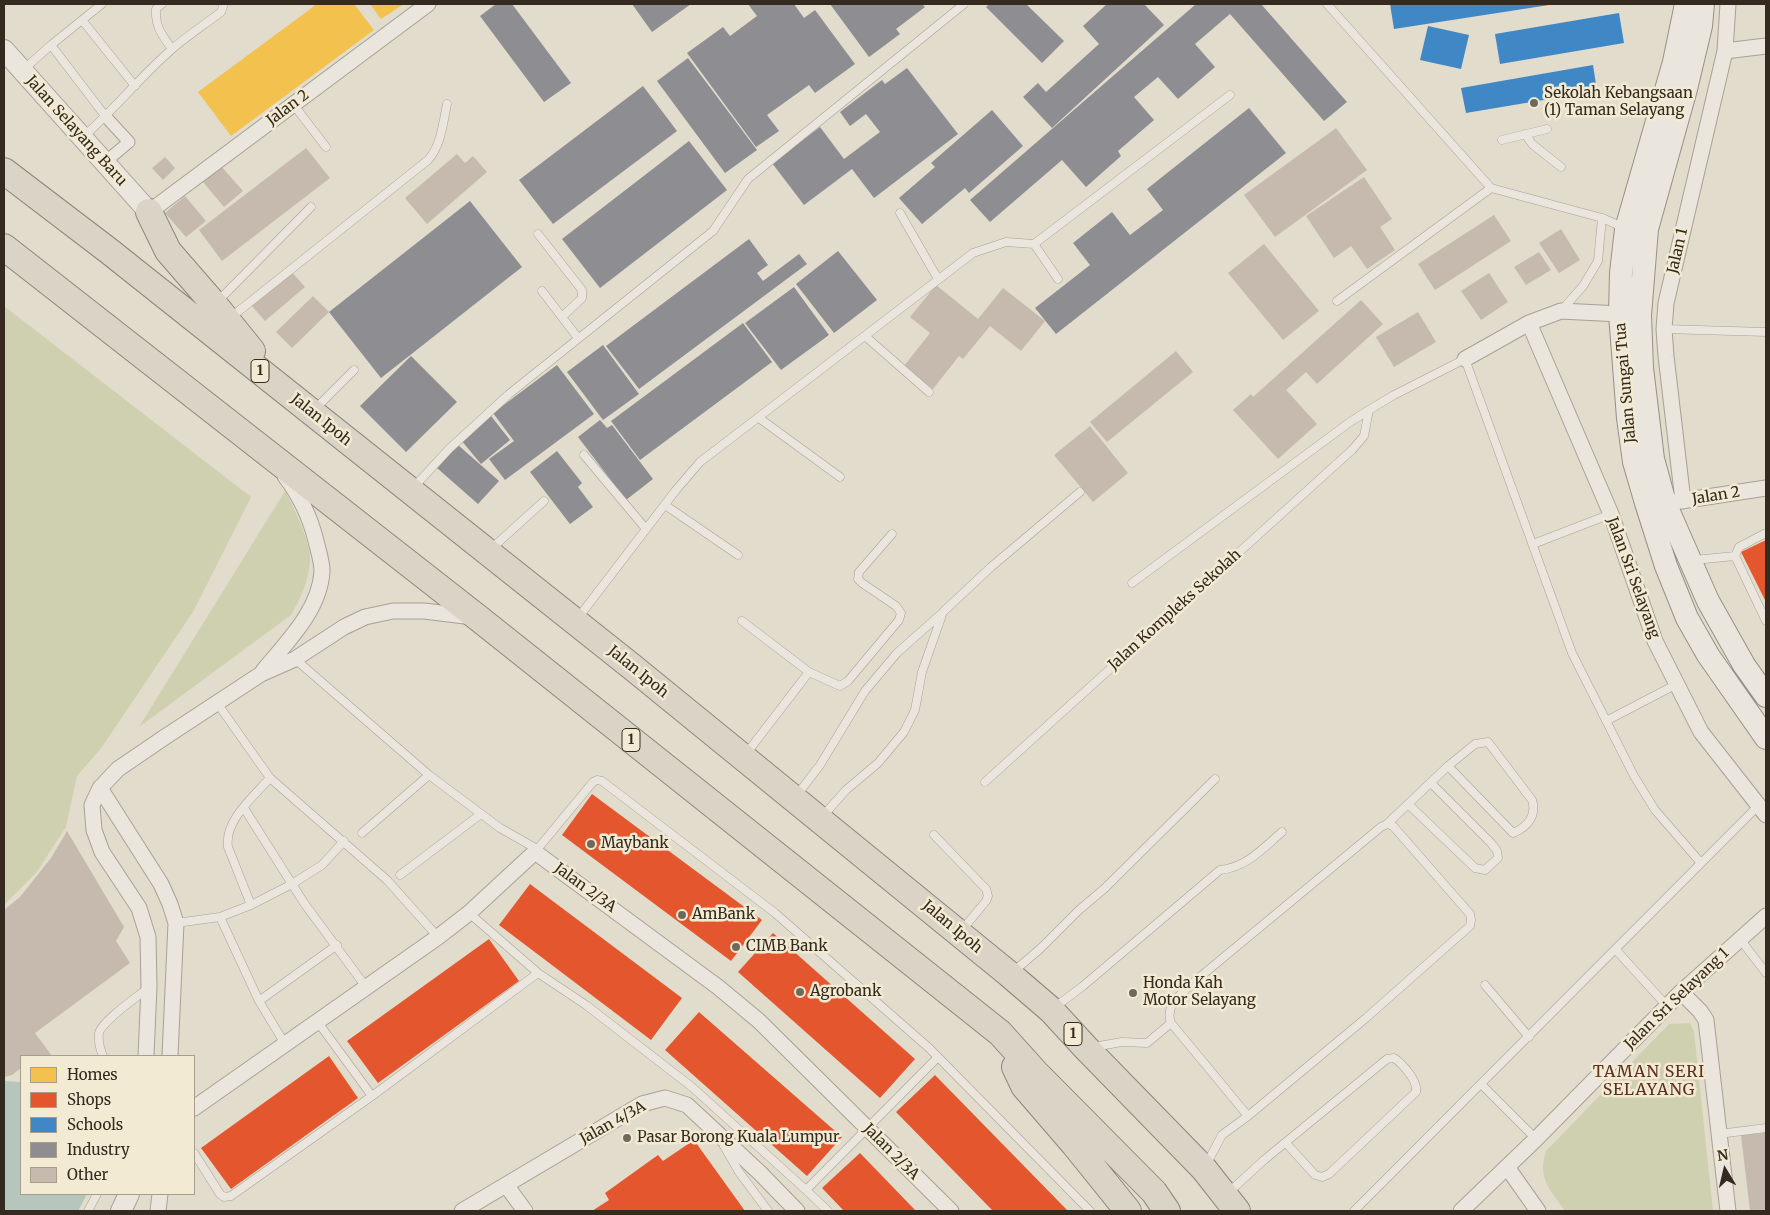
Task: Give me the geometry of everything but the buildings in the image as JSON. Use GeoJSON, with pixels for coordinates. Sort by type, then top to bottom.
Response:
{"type":"FeatureCollection","features":[{"type":"Feature","properties":{"kind":"highway","name":"Jalan Ipoh"},"geometry":{"type":"LineString","coordinates":[[4,171],[109,251],[575,621],[1009,974],[1051,1010],[1204,1169],[1231,1203]]}},
{"type":"Feature","properties":{"kind":"highway"},"geometry":{"type":"LineString","coordinates":[[109,251],[142,255],[149,252],[152,244],[148,225],[148,212]]}},
{"type":"Feature","properties":{"kind":"highway"},"geometry":{"type":"LineString","coordinates":[[148,212],[168,251],[221,312],[283,389]]}},
{"type":"Feature","properties":{"kind":"highway","name":"1"},"geometry":{"type":"LineString","coordinates":[[4,247],[477,618],[1000,1033],[1043,1080],[1154,1192],[1167,1211]]}},
{"type":"Feature","properties":{"kind":"highway"},"geometry":{"type":"LineString","coordinates":[[1000,1033],[1024,1086],[1128,1211]]}},
{"type":"Feature","properties":{"kind":"main road","name":"Jalan Sungai Tua"},"geometry":{"type":"LineString","coordinates":[[1686,4],[1674,62],[1626,229],[1621,273],[1620,314],[1623,369],[1634,462],[1666,566],[1687,618],[1708,655],[1766,738]]}},
{"type":"Feature","properties":{"kind":"main road","name":"Jalan Sungai Tua"},"geometry":{"type":"LineString","coordinates":[[1703,4],[1701,26],[1686,89],[1646,229],[1640,315],[1643,377],[1653,459],[1674,502],[1689,560],[1726,635],[1764,689]]}},
{"type":"Feature","properties":{"kind":"street","name":"Jalan 2"},"geometry":{"type":"LineString","coordinates":[[148,212],[428,4]]}},
{"type":"Feature","properties":{"kind":"street","name":"Jalan 1"},"geometry":{"type":"LineString","coordinates":[[1674,502],[1664,329],[1666,303],[1724,51],[1728,4]]}},
{"type":"Feature","properties":{"kind":"street"},"geometry":{"type":"LineString","coordinates":[[1724,51],[1766,46]]}},
{"type":"Feature","properties":{"kind":"street","name":"Jalan Selayang Baru"},"geometry":{"type":"LineString","coordinates":[[4,50],[148,212]]}},
{"type":"Feature","properties":{"kind":"street"},"geometry":{"type":"LineString","coordinates":[[104,163],[129,142],[106,117]]}},
{"type":"Feature","properties":{"kind":"street"},"geometry":{"type":"LineString","coordinates":[[1465,360],[1529,323],[1561,311],[1620,314]]}},
{"type":"Feature","properties":{"kind":"street","name":"Jalan Sri Selayang"},"geometry":{"type":"LineString","coordinates":[[1529,323],[1611,514],[1655,641],[1701,732],[1762,811]]}},
{"type":"Feature","properties":{"kind":"street"},"geometry":{"type":"LineString","coordinates":[[261,448],[300,497],[310,517],[322,570],[318,595],[301,624],[261,674]]}},
{"type":"Feature","properties":{"kind":"street","name":"Jalan 2"},"geometry":{"type":"LineString","coordinates":[[1674,502],[1766,488]]}},
{"type":"Feature","properties":{"kind":"street"},"geometry":{"type":"LineString","coordinates":[[146,1055],[149,987],[148,937],[139,908],[102,852],[94,830],[92,805],[100,788],[118,769],[261,674],[295,659],[344,627],[365,617],[393,611],[424,611],[477,618]]}},
{"type":"Feature","properties":{"kind":"street"},"geometry":{"type":"LineString","coordinates":[[100,788],[161,884],[176,923],[170,1055]]}},
{"type":"Feature","properties":{"kind":"street"},"geometry":{"type":"LineString","coordinates":[[195,1107],[438,937],[469,913],[536,850]]}},
{"type":"Feature","properties":{"kind":"street","name":"Jalan 2/3A"},"geometry":{"type":"LineString","coordinates":[[536,850],[718,986],[759,1021],[951,1211]]}},
{"type":"Feature","properties":{"kind":"street","name":"Jalan Sri Selayang 1"},"geometry":{"type":"LineString","coordinates":[[1460,1211],[1536,1139],[1681,992],[1766,916]]}},
{"type":"Feature","properties":{"kind":"street"},"geometry":{"type":"LineString","coordinates":[[1681,992],[1700,1011],[1706,1020],[1728,1211]]}},
{"type":"Feature","properties":{"kind":"street","name":"Jalan 4/3A"},"geometry":{"type":"LineString","coordinates":[[462,1211],[642,1104],[665,1098],[687,1105],[760,1173],[797,1211]]}},
{"type":"Feature","properties":{"kind":"street"},"geometry":{"type":"LineString","coordinates":[[1507,1166],[1538,1211]]}},
{"type":"Feature","properties":{"kind":"street"},"geometry":{"type":"LineString","coordinates":[[506,1185],[525,1211]]}},
{"type":"Feature","properties":{"kind":"street"},"geometry":{"type":"LineString","coordinates":[[121,1211],[130,1195]]}},
{"type":"Feature","properties":{"kind":"street"},"geometry":{"type":"LineString","coordinates":[[130,1211],[131,1195]]}},
{"type":"Feature","properties":{"kind":"street"},"geometry":{"type":"LineString","coordinates":[[158,1211],[160,1195]]}},
{"type":"Feature","properties":{"kind":"lane"},"geometry":{"type":"LineString","coordinates":[[22,71],[102,4]]}},
{"type":"Feature","properties":{"kind":"lane"},"geometry":{"type":"LineString","coordinates":[[162,4],[156,9],[155,20],[158,29],[172,49]]}},
{"type":"Feature","properties":{"kind":"lane"},"geometry":{"type":"LineString","coordinates":[[82,137],[106,117],[172,49],[221,12],[224,4]]}},
{"type":"Feature","properties":{"kind":"lane"},"geometry":{"type":"LineString","coordinates":[[410,491],[449,449],[509,394],[712,231],[748,179],[964,4]]}},
{"type":"Feature","properties":{"kind":"lane"},"geometry":{"type":"LineString","coordinates":[[1327,4],[1491,188],[1602,218],[1626,229]]}},
{"type":"Feature","properties":{"kind":"lane"},"geometry":{"type":"LineString","coordinates":[[82,20],[135,86]]}},
{"type":"Feature","properties":{"kind":"lane"},"geometry":{"type":"LineString","coordinates":[[51,45],[106,117]]}},
{"type":"Feature","properties":{"kind":"lane"},"geometry":{"type":"LineString","coordinates":[[575,621],[700,462],[973,253],[1006,242],[1034,244],[1230,95]]}},
{"type":"Feature","properties":{"kind":"lane"},"geometry":{"type":"LineString","coordinates":[[293,104],[326,147]]}},
{"type":"Feature","properties":{"kind":"lane"},"geometry":{"type":"LineString","coordinates":[[221,312],[428,160],[434,154],[438,145],[447,104]]}},
{"type":"Feature","properties":{"kind":"lane"},"geometry":{"type":"LineString","coordinates":[[1502,140],[1547,129]]}},
{"type":"Feature","properties":{"kind":"lane"},"geometry":{"type":"LineString","coordinates":[[1525,134],[1532,144],[1561,167]]}},
{"type":"Feature","properties":{"kind":"lane"},"geometry":{"type":"LineString","coordinates":[[1337,301],[1491,188]]}},
{"type":"Feature","properties":{"kind":"lane"},"geometry":{"type":"LineString","coordinates":[[221,312],[242,274],[311,207]]}},
{"type":"Feature","properties":{"kind":"lane"},"geometry":{"type":"LineString","coordinates":[[900,213],[938,279]]}},
{"type":"Feature","properties":{"kind":"lane"},"geometry":{"type":"LineString","coordinates":[[1561,311],[1583,286],[1598,261],[1602,218]]}},
{"type":"Feature","properties":{"kind":"lane"},"geometry":{"type":"LineString","coordinates":[[538,234],[582,290],[582,298],[562,317]]}},
{"type":"Feature","properties":{"kind":"lane"},"geometry":{"type":"LineString","coordinates":[[1034,244],[1058,279]]}},
{"type":"Feature","properties":{"kind":"lane"},"geometry":{"type":"LineString","coordinates":[[542,291],[578,338]]}},
{"type":"Feature","properties":{"kind":"lane"},"geometry":{"type":"LineString","coordinates":[[1664,329],[1766,332]]}},
{"type":"Feature","properties":{"kind":"lane"},"geometry":{"type":"LineString","coordinates":[[865,336],[929,392]]}},
{"type":"Feature","properties":{"kind":"lane"},"geometry":{"type":"LineString","coordinates":[[1132,583],[1350,422],[1394,394],[1465,360],[1572,653],[1634,776],[1655,810],[1701,863]]}},
{"type":"Feature","properties":{"kind":"lane"},"geometry":{"type":"LineString","coordinates":[[311,412],[354,370]]}},
{"type":"Feature","properties":{"kind":"lane","name":"Jalan Kompleks Sekolah"},"geometry":{"type":"LineString","coordinates":[[985,782],[1344,457],[1364,436],[1369,410]]}},
{"type":"Feature","properties":{"kind":"lane"},"geometry":{"type":"LineString","coordinates":[[759,418],[840,477]]}},
{"type":"Feature","properties":{"kind":"lane"},"geometry":{"type":"LineString","coordinates":[[584,455],[646,529]]}},
{"type":"Feature","properties":{"kind":"lane"},"geometry":{"type":"LineString","coordinates":[[794,799],[820,765],[864,691],[897,653],[991,567],[1080,492]]}},
{"type":"Feature","properties":{"kind":"lane"},"geometry":{"type":"LineString","coordinates":[[487,552],[544,501]]}},
{"type":"Feature","properties":{"kind":"lane"},"geometry":{"type":"LineString","coordinates":[[665,505],[738,555]]}},
{"type":"Feature","properties":{"kind":"lane"},"geometry":{"type":"LineString","coordinates":[[1533,544],[1611,514]]}},
{"type":"Feature","properties":{"kind":"lane"},"geometry":{"type":"LineString","coordinates":[[1766,533],[1739,547],[1735,556],[1766,621]]}},
{"type":"Feature","properties":{"kind":"lane"},"geometry":{"type":"LineString","coordinates":[[742,621],[809,672],[840,686],[848,682],[899,620],[901,613],[896,606],[862,583],[858,578],[858,572],[892,534]]}},
{"type":"Feature","properties":{"kind":"lane"},"geometry":{"type":"LineString","coordinates":[[1689,560],[1735,556]]}},
{"type":"Feature","properties":{"kind":"lane"},"geometry":{"type":"LineString","coordinates":[[819,821],[846,790],[878,763],[904,732],[915,710],[922,672],[943,612]]}},
{"type":"Feature","properties":{"kind":"lane"},"geometry":{"type":"LineString","coordinates":[[295,659],[429,775],[500,828],[536,850],[593,782],[597,780],[602,781],[775,913],[938,1057],[1090,1211]]}},
{"type":"Feature","properties":{"kind":"lane"},"geometry":{"type":"LineString","coordinates":[[743,758],[809,672]]}},
{"type":"Feature","properties":{"kind":"lane"},"geometry":{"type":"LineString","coordinates":[[1606,721],[1677,684]]}},
{"type":"Feature","properties":{"kind":"lane"},"geometry":{"type":"LineString","coordinates":[[217,703],[270,778],[344,841],[386,880],[438,937]]}},
{"type":"Feature","properties":{"kind":"lane"},"geometry":{"type":"LineString","coordinates":[[1248,1116],[1171,1024],[1168,1016],[1173,1002],[1195,981],[1387,824],[1448,766],[1475,744],[1488,742],[1532,800],[1535,809],[1532,817],[1521,830],[1513,833],[1448,766]]}},
{"type":"Feature","properties":{"kind":"lane"},"geometry":{"type":"LineString","coordinates":[[362,833],[429,775]]}},
{"type":"Feature","properties":{"kind":"lane"},"geometry":{"type":"LineString","coordinates":[[251,905],[226,838],[232,821],[270,778]]}},
{"type":"Feature","properties":{"kind":"lane"},"geometry":{"type":"LineString","coordinates":[[1009,974],[1041,948],[1079,910],[1105,888],[1215,780]]}},
{"type":"Feature","properties":{"kind":"lane"},"geometry":{"type":"LineString","coordinates":[[1408,804],[1475,868],[1485,870],[1498,858],[1497,851],[1431,783]]}},
{"type":"Feature","properties":{"kind":"lane"},"geometry":{"type":"LineString","coordinates":[[244,808],[304,903],[337,945],[366,987]]}},
{"type":"Feature","properties":{"kind":"lane"},"geometry":{"type":"LineString","coordinates":[[1354,1211],[1482,1085],[1701,863],[1762,811]]}},
{"type":"Feature","properties":{"kind":"lane"},"geometry":{"type":"LineString","coordinates":[[400,875],[481,814]]}},
{"type":"Feature","properties":{"kind":"lane"},"geometry":{"type":"LineString","coordinates":[[1204,1169],[1222,1135],[1248,1116],[1366,1018],[1470,926],[1472,920],[1470,914],[1408,842],[1393,826],[1387,824]]}},
{"type":"Feature","properties":{"kind":"lane"},"geometry":{"type":"LineString","coordinates":[[1051,1010],[1083,986],[1220,870],[1233,868],[1247,862],[1282,832]]}},
{"type":"Feature","properties":{"kind":"lane"},"geometry":{"type":"LineString","coordinates":[[934,835],[981,882],[988,896],[959,934]]}},
{"type":"Feature","properties":{"kind":"lane"},"geometry":{"type":"LineString","coordinates":[[176,923],[220,917],[251,905],[292,884],[322,865],[344,841]]}},
{"type":"Feature","properties":{"kind":"lane"},"geometry":{"type":"LineString","coordinates":[[469,913],[538,973],[586,1005],[692,1087],[828,1211]]}},
{"type":"Feature","properties":{"kind":"lane"},"geometry":{"type":"LineString","coordinates":[[220,917],[259,1001],[285,1044]]}},
{"type":"Feature","properties":{"kind":"lane"},"geometry":{"type":"LineString","coordinates":[[1740,940],[1766,973]]}},
{"type":"Feature","properties":{"kind":"lane"},"geometry":{"type":"LineString","coordinates":[[259,1001],[337,945]]}},
{"type":"Feature","properties":{"kind":"lane"},"geometry":{"type":"LineString","coordinates":[[1616,950],[1667,1006]]}},
{"type":"Feature","properties":{"kind":"lane"},"geometry":{"type":"LineString","coordinates":[[195,1155],[220,1194],[231,1196],[372,1096],[538,973]]}},
{"type":"Feature","properties":{"kind":"lane"},"geometry":{"type":"LineString","coordinates":[[1485,985],[1529,1037]]}},
{"type":"Feature","properties":{"kind":"lane"},"geometry":{"type":"LineString","coordinates":[[102,1055],[99,1049],[99,1032],[109,1019],[149,987]]}},
{"type":"Feature","properties":{"kind":"lane"},"geometry":{"type":"LineString","coordinates":[[317,1021],[372,1096]]}},
{"type":"Feature","properties":{"kind":"lane"},"geometry":{"type":"LineString","coordinates":[[1086,1048],[1122,1042],[1148,1042],[1171,1024]]}},
{"type":"Feature","properties":{"kind":"lane"},"geometry":{"type":"LineString","coordinates":[[806,1190],[938,1057]]}},
{"type":"Feature","properties":{"kind":"lane"},"geometry":{"type":"LineString","coordinates":[[1231,1203],[1286,1143],[1387,1060],[1394,1058],[1398,1060],[1416,1084],[1416,1092],[1329,1174],[1322,1177],[1315,1176],[1286,1143]]}},
{"type":"Feature","properties":{"kind":"lane"},"geometry":{"type":"LineString","coordinates":[[1482,1085],[1536,1139]]}},
{"type":"Feature","properties":{"kind":"lane"},"geometry":{"type":"LineString","coordinates":[[1719,1134],[1766,1128]]}},
{"type":"Feature","properties":{"kind":"lane"},"geometry":{"type":"LineString","coordinates":[[714,1129],[739,1172],[768,1211]]}},
{"type":"Feature","properties":{"kind":"lane"},"geometry":{"type":"LineString","coordinates":[[88,1211],[96,1195]]}},
{"type":"Feature","properties":{"kind":"green space"},"geometry":{"type":"Polygon","coordinates":[[[4,306],[251,497],[193,612],[102,747],[77,776],[66,827],[36,873],[4,905],[4,306]]]}},
{"type":"Feature","properties":{"kind":"green space"},"geometry":{"type":"Polygon","coordinates":[[[285,491],[297,515],[310,553],[308,575],[304,589],[291,615],[139,727],[285,491]]]}},
{"type":"Feature","properties":{"kind":"green space"},"geometry":{"type":"Polygon","coordinates":[[[1690,1023],[1694,1032],[1713,1211],[1565,1211],[1546,1183],[1543,1169],[1546,1151],[1669,1024],[1690,1023]]]}},
{"type":"Feature","properties":{"kind":"shaded area"},"geometry":{"type":"Polygon","coordinates":[[[4,1081],[20,1082],[20,1195],[86,1195],[78,1211],[4,1211],[4,1081]]]}},
{"type":"Feature","properties":{"kind":"place","name":"Sekolah Kebangsaan (1) Taman Selayang"},"geometry":{"type":"Point","coordinates":[1534,103]}},
{"type":"Feature","properties":{"kind":"place","name":"Maybank"},"geometry":{"type":"Point","coordinates":[591,844]}},
{"type":"Feature","properties":{"kind":"place","name":"AmBank"},"geometry":{"type":"Point","coordinates":[682,915]}},
{"type":"Feature","properties":{"kind":"place","name":"CIMB Bank"},"geometry":{"type":"Point","coordinates":[736,947]}},
{"type":"Feature","properties":{"kind":"place","name":"Agrobank"},"geometry":{"type":"Point","coordinates":[800,992]}},
{"type":"Feature","properties":{"kind":"place","name":"Honda Kah Motor Selayang"},"geometry":{"type":"Point","coordinates":[1133,993]}},
{"type":"Feature","properties":{"kind":"place","name":"Pasar Borong Kuala Lumpur"},"geometry":{"type":"Point","coordinates":[627,1138]}},
{"type":"Feature","properties":{"kind":"district","name":"TAMAN SERI SELAYANG"},"geometry":{"type":"Point","coordinates":[1649,1081]}}]}
